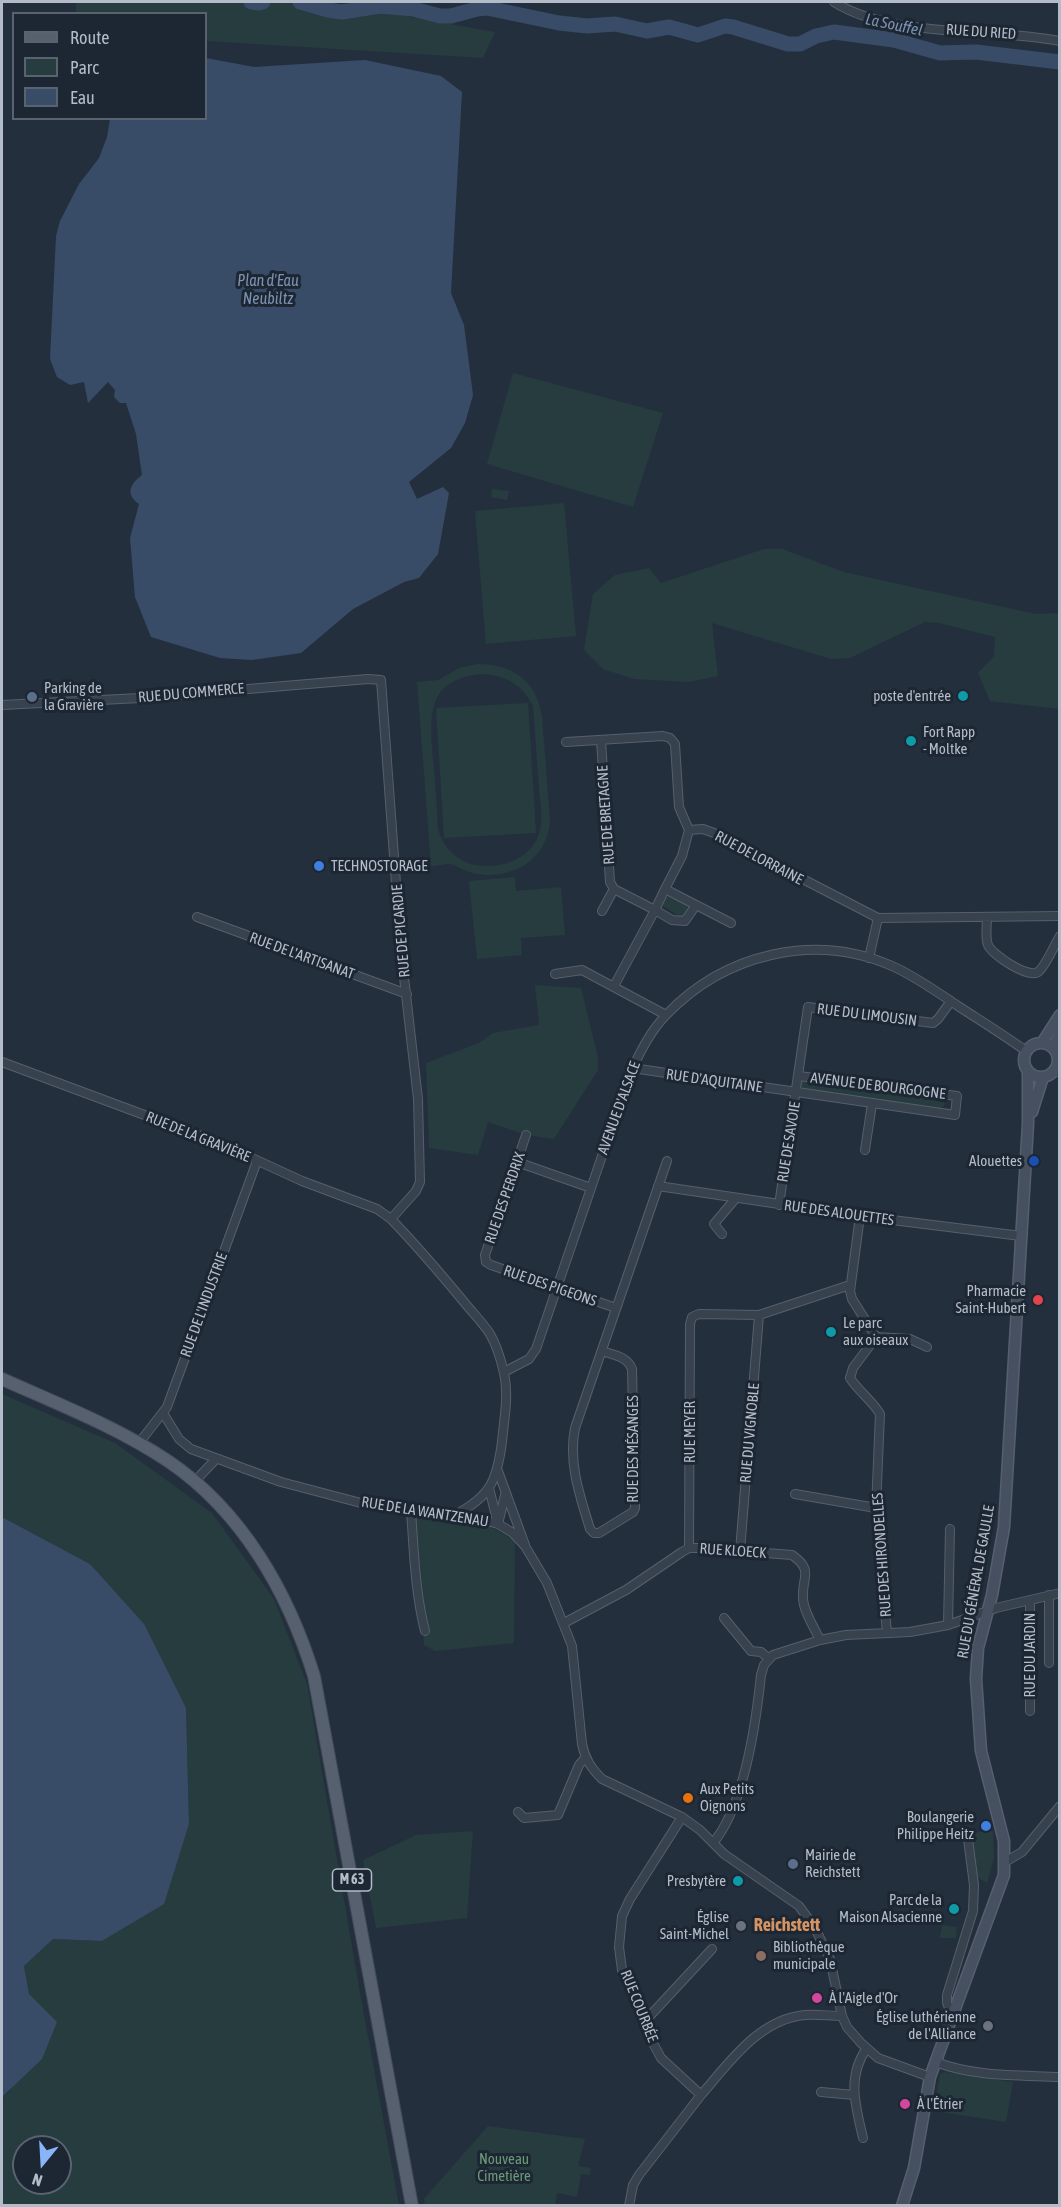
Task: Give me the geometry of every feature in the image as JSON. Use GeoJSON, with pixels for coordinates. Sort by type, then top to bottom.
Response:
{"type":"FeatureCollection","features":[{"type":"Feature","properties":{"kind":"main road"},"geometry":{"type":"LineString","coordinates":[[1047,1046],[1059,1015]]}},
{"type":"Feature","properties":{"kind":"main road"},"geometry":{"type":"LineString","coordinates":[[1047,1046],[1059,1033]]}},
{"type":"Feature","properties":{"kind":"main road"},"geometry":{"type":"LineString","coordinates":[[1033,1045],[1047,1046],[1058,1061],[1057,1072],[1036,1077],[1028,1072],[1024,1062],[1026,1051],[1033,1045]]}},
{"type":"Feature","properties":{"kind":"main road","name":"RUE DU GÉNÉRAL DE GAULLE"},"geometry":{"type":"LineString","coordinates":[[902,2205],[913,2174],[930,2077],[1009,1861],[981,1750],[976,1707],[977,1656],[1004,1527],[1028,1124],[1028,1072]]}},
{"type":"Feature","properties":{"kind":"main road","name":"RUE DU GÉNÉRAL DE GAULLE"},"geometry":{"type":"LineString","coordinates":[[1028,1124],[1043,1077]]}},
{"type":"Feature","properties":{"kind":"main road","name":"M 63"},"geometry":{"type":"LineString","coordinates":[[2,1379],[110,1427],[169,1462],[195,1481],[243,1532],[273,1579],[290,1613],[314,1676],[412,2205]]}},
{"type":"Feature","properties":{"kind":"street","name":"RUE DU RIED"},"geometry":{"type":"LineString","coordinates":[[834,2],[867,17],[908,27],[1021,34],[1059,41]]}},
{"type":"Feature","properties":{"kind":"street","name":"RUE DU COMMERCE"},"geometry":{"type":"LineString","coordinates":[[2,705],[140,698],[368,679],[381,680]]}},
{"type":"Feature","properties":{"kind":"street","name":"RUE DE PICARDIE"},"geometry":{"type":"LineString","coordinates":[[381,680],[406,994],[418,1099],[420,1182],[416,1191],[391,1218]]}},
{"type":"Feature","properties":{"kind":"street"},"geometry":{"type":"LineString","coordinates":[[566,742],[666,736],[673,740],[679,807],[689,830],[682,856],[614,986]]}},
{"type":"Feature","properties":{"kind":"street","name":"RUE DE BRETAGNE"},"geometry":{"type":"LineString","coordinates":[[601,740],[610,877],[614,889]]}},
{"type":"Feature","properties":{"kind":"street","name":"RUE DE LORRAINE"},"geometry":{"type":"LineString","coordinates":[[689,830],[714,833],[878,918],[1059,916]]}},
{"type":"Feature","properties":{"kind":"street"},"geometry":{"type":"LineString","coordinates":[[602,911],[614,889],[681,922],[688,919],[696,905]]}},
{"type":"Feature","properties":{"kind":"street"},"geometry":{"type":"LineString","coordinates":[[665,889],[732,923]]}},
{"type":"Feature","properties":{"kind":"street","name":"RUE DE L'ARTISANAT"},"geometry":{"type":"LineString","coordinates":[[197,917],[406,994]]}},
{"type":"Feature","properties":{"kind":"street"},"geometry":{"type":"LineString","coordinates":[[987,917],[987,944],[993,952],[1026,973],[1032,974],[1039,971],[1059,936]]}},
{"type":"Feature","properties":{"kind":"street"},"geometry":{"type":"LineString","coordinates":[[869,958],[878,918]]}},
{"type":"Feature","properties":{"kind":"street","name":"AVENUE D'ALSACE"},"geometry":{"type":"LineString","coordinates":[[504,1372],[524,1362],[534,1353],[640,1052],[666,1015],[704,982],[748,961],[798,950],[836,951],[869,958],[911,976],[1026,1051]]}},
{"type":"Feature","properties":{"kind":"street"},"geometry":{"type":"LineString","coordinates":[[555,974],[582,970],[666,1015]]}},
{"type":"Feature","properties":{"kind":"street","name":"RUE DU LIMOUSIN"},"geometry":{"type":"LineString","coordinates":[[808,1007],[933,1023],[951,1001]]}},
{"type":"Feature","properties":{"kind":"street","name":"RUE DE SAVOIE"},"geometry":{"type":"LineString","coordinates":[[779,1205],[808,1007]]}},
{"type":"Feature","properties":{"kind":"street","name":"RUE DE LA GRAVIÈRE"},"geometry":{"type":"LineString","coordinates":[[2,1062],[217,1142],[302,1181],[377,1209],[391,1218],[424,1254],[490,1334],[499,1352],[504,1372]]}},
{"type":"Feature","properties":{"kind":"street","name":"RUE D'AQUITAINE"},"geometry":{"type":"LineString","coordinates":[[633,1068],[796,1092]]}},
{"type":"Feature","properties":{"kind":"street","name":"AVENUE DE BOURGOGNE"},"geometry":{"type":"LineString","coordinates":[[796,1092],[955,1115],[957,1096],[799,1076]]}},
{"type":"Feature","properties":{"kind":"street"},"geometry":{"type":"LineString","coordinates":[[865,1150],[872,1104]]}},
{"type":"Feature","properties":{"kind":"street","name":"RUE DES PERDRIX"},"geometry":{"type":"LineString","coordinates":[[486,1262],[485,1255],[526,1135]]}},
{"type":"Feature","properties":{"kind":"street","name":"RUE DE L'INDUSTRIE"},"geometry":{"type":"LineString","coordinates":[[139,1443],[163,1413],[257,1161]]}},
{"type":"Feature","properties":{"kind":"street","name":"RUE DES MÉSANGES"},"geometry":{"type":"LineString","coordinates":[[602,1351],[624,1358],[632,1369],[635,1508],[633,1512],[599,1533],[594,1533],[590,1529],[577,1483],[572,1454],[575,1428],[667,1161]]}},
{"type":"Feature","properties":{"kind":"street"},"geometry":{"type":"LineString","coordinates":[[517,1162],[591,1188]]}},
{"type":"Feature","properties":{"kind":"street","name":"RUE DES ALOUETTES"},"geometry":{"type":"LineString","coordinates":[[658,1186],[779,1205],[1021,1236]]}},
{"type":"Feature","properties":{"kind":"street"},"geometry":{"type":"LineString","coordinates":[[722,1234],[714,1224],[736,1198]]}},
{"type":"Feature","properties":{"kind":"street"},"geometry":{"type":"LineString","coordinates":[[861,1216],[850,1285],[852,1299],[876,1337],[910,1339],[927,1347]]}},
{"type":"Feature","properties":{"kind":"street","name":"RUE DES PIGEONS"},"geometry":{"type":"LineString","coordinates":[[486,1262],[616,1308]]}},
{"type":"Feature","properties":{"kind":"street"},"geometry":{"type":"LineString","coordinates":[[759,1315],[850,1285]]}},
{"type":"Feature","properties":{"kind":"street","name":"RUE MEYER"},"geometry":{"type":"LineString","coordinates":[[689,1548],[690,1324],[693,1317],[699,1314],[759,1315]]}},
{"type":"Feature","properties":{"kind":"street","name":"RUE DU VIGNOBLE"},"geometry":{"type":"LineString","coordinates":[[740,1551],[759,1315]]}},
{"type":"Feature","properties":{"kind":"street","name":"RUE DES HIRONDELLES"},"geometry":{"type":"LineString","coordinates":[[876,1337],[853,1368],[850,1378],[856,1388],[875,1405],[880,1414],[876,1508],[887,1633]]}},
{"type":"Feature","properties":{"kind":"street"},"geometry":{"type":"LineString","coordinates":[[456,1515],[472,1506],[489,1488],[498,1470],[506,1403],[504,1372]]}},
{"type":"Feature","properties":{"kind":"street","name":"RUE DE LA WANTZENAU"},"geometry":{"type":"LineString","coordinates":[[163,1413],[179,1439],[190,1449],[281,1482],[361,1503],[456,1515],[498,1524],[513,1533],[525,1546],[547,1583],[564,1623],[574,1655],[585,1758]]}},
{"type":"Feature","properties":{"kind":"street"},"geometry":{"type":"LineString","coordinates":[[195,1481],[216,1459]]}},
{"type":"Feature","properties":{"kind":"street"},"geometry":{"type":"LineString","coordinates":[[498,1470],[525,1546]]}},
{"type":"Feature","properties":{"kind":"street"},"geometry":{"type":"LineString","coordinates":[[489,1488],[498,1524]]}},
{"type":"Feature","properties":{"kind":"street"},"geometry":{"type":"LineString","coordinates":[[498,1524],[505,1493]]}},
{"type":"Feature","properties":{"kind":"street"},"geometry":{"type":"LineString","coordinates":[[795,1494],[876,1508]]}},
{"type":"Feature","properties":{"kind":"street"},"geometry":{"type":"LineString","coordinates":[[411,1511],[416,1577],[425,1631]]}},
{"type":"Feature","properties":{"kind":"street"},"geometry":{"type":"LineString","coordinates":[[948,1624],[950,1529]]}},
{"type":"Feature","properties":{"kind":"street","name":"RUE KLOECK"},"geometry":{"type":"LineString","coordinates":[[564,1623],[626,1590],[689,1548],[740,1551],[792,1555],[803,1562],[806,1569],[803,1602],[820,1640]]}},
{"type":"Feature","properties":{"kind":"street"},"geometry":{"type":"LineString","coordinates":[[714,1843],[744,1778],[761,1675],[768,1658],[820,1640],[846,1635],[910,1632],[948,1624],[987,1611],[1059,1593]]}},
{"type":"Feature","properties":{"kind":"street"},"geometry":{"type":"LineString","coordinates":[[1049,1595],[1049,1664]]}},
{"type":"Feature","properties":{"kind":"street","name":"RUE DU JARDIN"},"geometry":{"type":"LineString","coordinates":[[1030,1600],[1030,1711]]}},
{"type":"Feature","properties":{"kind":"street"},"geometry":{"type":"LineString","coordinates":[[724,1618],[752,1651],[768,1658]]}},
{"type":"Feature","properties":{"kind":"street"},"geometry":{"type":"LineString","coordinates":[[518,1812],[524,1818],[558,1815],[579,1765],[585,1758],[602,1779],[682,1817],[700,1830],[724,1854],[788,1896],[799,1906],[810,1920],[830,1959],[842,2016],[847,2027],[867,2048],[878,2058],[930,2077]]}},
{"type":"Feature","properties":{"kind":"street"},"geometry":{"type":"LineString","coordinates":[[1009,1861],[1022,1852],[1059,1806]]}},
{"type":"Feature","properties":{"kind":"street","name":"RUE COURBÉE"},"geometry":{"type":"LineString","coordinates":[[682,1817],[630,1899],[622,1916],[619,1947],[622,1970],[646,2020],[652,2043],[661,2058],[702,2095]]}},
{"type":"Feature","properties":{"kind":"street"},"geometry":{"type":"LineString","coordinates":[[952,2017],[947,1995],[974,1911],[974,1885],[968,1839]]}},
{"type":"Feature","properties":{"kind":"street"},"geometry":{"type":"LineString","coordinates":[[646,2020],[712,1949]]}},
{"type":"Feature","properties":{"kind":"street"},"geometry":{"type":"LineString","coordinates":[[629,2205],[633,2185],[639,2175],[729,2063],[765,2029],[786,2019],[806,2015],[842,2016]]}},
{"type":"Feature","properties":{"kind":"street"},"geometry":{"type":"LineString","coordinates":[[863,2138],[854,2095],[855,2072],[867,2048]]}},
{"type":"Feature","properties":{"kind":"street"},"geometry":{"type":"LineString","coordinates":[[936,2062],[948,2067],[989,2073],[1059,2077]]}},
{"type":"Feature","properties":{"kind":"street"},"geometry":{"type":"LineString","coordinates":[[821,2092],[854,2095]]}},
{"type":"Feature","properties":{"kind":"green space"},"geometry":{"type":"Polygon","coordinates":[[[76,2],[326,2],[495,32],[483,58],[207,41],[207,12],[76,12],[76,2]]]}},
{"type":"Feature","properties":{"kind":"green space"},"geometry":{"type":"Polygon","coordinates":[[[513,373],[663,413],[633,507],[487,464],[513,373]]]}},
{"type":"Feature","properties":{"kind":"green space"},"geometry":{"type":"Polygon","coordinates":[[[492,489],[509,491],[507,500],[491,497],[492,489]]]}},
{"type":"Feature","properties":{"kind":"green space"},"geometry":{"type":"Polygon","coordinates":[[[564,503],[576,636],[486,644],[475,511],[564,503]]]}},
{"type":"Feature","properties":{"kind":"green space"},"geometry":{"type":"Polygon","coordinates":[[[764,549],[782,549],[844,572],[1036,614],[1059,613],[1059,709],[990,701],[978,673],[994,656],[995,637],[939,623],[925,622],[850,658],[831,659],[712,623],[718,676],[689,682],[634,679],[603,669],[584,650],[593,594],[615,575],[649,568],[661,583],[764,549]]]}},
{"type":"Feature","properties":{"kind":"green space"},"geometry":{"type":"Polygon","coordinates":[[[477,664],[512,671],[529,685],[539,705],[542,717],[550,819],[543,845],[536,855],[516,870],[491,875],[473,873],[450,864],[431,866],[417,682],[438,680],[459,668],[477,664]],[[481,674],[463,678],[450,684],[441,692],[432,714],[432,743],[440,836],[456,857],[475,865],[495,866],[515,860],[531,848],[540,829],[541,808],[533,706],[518,686],[506,679],[481,674]]]}},
{"type":"Feature","properties":{"kind":"green space"},"geometry":{"type":"Polygon","coordinates":[[[528,703],[536,833],[444,838],[436,708],[528,703]]]}},
{"type":"Feature","properties":{"kind":"green space"},"geometry":{"type":"Polygon","coordinates":[[[515,877],[516,891],[561,887],[565,935],[521,938],[522,955],[477,959],[469,881],[515,877]]]}},
{"type":"Feature","properties":{"kind":"green space"},"geometry":{"type":"Polygon","coordinates":[[[670,896],[687,905],[688,911],[684,916],[681,917],[663,906],[665,898],[670,896]]]}},
{"type":"Feature","properties":{"kind":"green space"},"geometry":{"type":"Polygon","coordinates":[[[535,985],[581,988],[598,1057],[598,1070],[554,1139],[526,1135],[488,1122],[478,1155],[429,1148],[426,1063],[479,1043],[493,1033],[539,1025],[535,985]]]}},
{"type":"Feature","properties":{"kind":"green space"},"geometry":{"type":"Polygon","coordinates":[[[805,1079],[939,1097],[945,1104],[940,1110],[802,1089],[801,1083],[805,1079]]]}},
{"type":"Feature","properties":{"kind":"green space"},"geometry":{"type":"Polygon","coordinates":[[[2,1394],[115,1443],[212,1513],[274,1599],[307,1684],[399,2205],[2,2205],[2,2097],[10,2091],[29,1994],[24,1966],[53,1939],[102,1941],[163,1904],[189,1824],[186,1708],[90,1564],[2,1517],[2,1394]]]}},
{"type":"Feature","properties":{"kind":"green space"},"geometry":{"type":"Polygon","coordinates":[[[415,1517],[456,1517],[490,1527],[515,1540],[514,1643],[435,1651],[424,1645],[415,1517]]]}},
{"type":"Feature","properties":{"kind":"green space"},"geometry":{"type":"Polygon","coordinates":[[[473,1831],[467,1918],[376,1928],[363,1860],[416,1835],[473,1831]]]}},
{"type":"Feature","properties":{"kind":"green space"},"geometry":{"type":"Polygon","coordinates":[[[993,1831],[994,1858],[987,1883],[975,1876],[970,1833],[993,1831]]]}},
{"type":"Feature","properties":{"kind":"green space"},"geometry":{"type":"Polygon","coordinates":[[[942,1925],[957,1927],[956,1938],[940,1938],[942,1925]]]}},
{"type":"Feature","properties":{"kind":"green space"},"geometry":{"type":"Polygon","coordinates":[[[945,2072],[1013,2082],[1006,2122],[934,2111],[940,2074],[945,2072]]]}},
{"type":"Feature","properties":{"kind":"green space","name":"Nouveau Cimetière"},"geometry":{"type":"Polygon","coordinates":[[[488,2126],[585,2139],[578,2166],[591,2168],[590,2175],[581,2174],[577,2197],[557,2193],[555,2205],[425,2205],[424,2199],[488,2126]]]}},
{"type":"Feature","properties":{"kind":"water","name":"Plan d'Eau Neubiltz"},"geometry":{"type":"Polygon","coordinates":[[[207,58],[254,67],[365,60],[441,76],[462,92],[451,293],[464,325],[473,395],[465,423],[451,448],[409,482],[417,499],[443,487],[449,493],[438,554],[419,578],[404,582],[353,609],[301,653],[252,660],[220,658],[151,637],[135,597],[130,538],[139,504],[132,497],[131,489],[134,482],[142,475],[136,434],[126,403],[120,403],[114,397],[115,390],[108,382],[88,403],[84,382],[70,385],[57,377],[50,359],[56,236],[60,221],[79,184],[99,158],[107,137],[110,120],[207,120],[207,58]]]}},
{"type":"Feature","properties":{"kind":"water"},"geometry":{"type":"Polygon","coordinates":[[[2,1517],[90,1564],[144,1624],[186,1708],[189,1824],[164,1904],[102,1941],[53,1939],[24,1966],[29,1994],[57,2022],[42,2059],[2,2097],[2,1517]]]}},
{"type":"Feature","properties":{"kind":"waterway","name":"La Souffel"},"geometry":{"type":"LineString","coordinates":[[251,2],[263,2]]}},
{"type":"Feature","properties":{"kind":"waterway","name":"La Souffel"},"geometry":{"type":"LineString","coordinates":[[300,2],[342,12],[380,6],[413,9],[440,16],[451,16],[487,8],[559,23],[587,26],[615,24],[647,31],[669,27],[698,35],[725,26],[788,44],[800,44],[816,36],[834,32],[894,40],[940,53],[976,52],[1060,62]]}},
{"type":"Feature","properties":{"kind":"place","name":"poste d'entrée"},"geometry":{"type":"Point","coordinates":[963,696]}},
{"type":"Feature","properties":{"kind":"place","name":"Parking de la Gravière"},"geometry":{"type":"Point","coordinates":[32,697]}},
{"type":"Feature","properties":{"kind":"place","name":"Fort Rapp - Moltke"},"geometry":{"type":"Point","coordinates":[911,741]}},
{"type":"Feature","properties":{"kind":"place","name":"TECHNOSTORAGE"},"geometry":{"type":"Point","coordinates":[319,866]}},
{"type":"Feature","properties":{"kind":"place","name":"Alouettes"},"geometry":{"type":"Point","coordinates":[1034,1161]}},
{"type":"Feature","properties":{"kind":"place","name":"Pharmacie Saint-Hubert"},"geometry":{"type":"Point","coordinates":[1038,1300]}},
{"type":"Feature","properties":{"kind":"place","name":"Le parc aux oiseaux"},"geometry":{"type":"Point","coordinates":[831,1332]}},
{"type":"Feature","properties":{"kind":"place","name":"Aux Petits Oignons"},"geometry":{"type":"Point","coordinates":[688,1798]}},
{"type":"Feature","properties":{"kind":"place","name":"Boulangerie Philippe Heitz"},"geometry":{"type":"Point","coordinates":[986,1826]}},
{"type":"Feature","properties":{"kind":"place","name":"Mairie de Reichstett"},"geometry":{"type":"Point","coordinates":[793,1864]}},
{"type":"Feature","properties":{"kind":"place","name":"Presbytère"},"geometry":{"type":"Point","coordinates":[738,1881]}},
{"type":"Feature","properties":{"kind":"place","name":"Parc de la Maison Alsacienne"},"geometry":{"type":"Point","coordinates":[954,1909]}},
{"type":"Feature","properties":{"kind":"place","name":"Église Saint-Michel"},"geometry":{"type":"Point","coordinates":[741,1926]}},
{"type":"Feature","properties":{"kind":"place","name":"Bibliothèque municipale"},"geometry":{"type":"Point","coordinates":[761,1956]}},
{"type":"Feature","properties":{"kind":"place","name":"À l'Aigle d'Or"},"geometry":{"type":"Point","coordinates":[817,1998]}},
{"type":"Feature","properties":{"kind":"place","name":"Église luthérienne de l'Alliance"},"geometry":{"type":"Point","coordinates":[988,2026]}},
{"type":"Feature","properties":{"kind":"place","name":"À l'Étrier"},"geometry":{"type":"Point","coordinates":[905,2104]}},
{"type":"Feature","properties":{"kind":"district","name":"Reichstett"},"geometry":{"type":"Point","coordinates":[787,1925]}}]}
